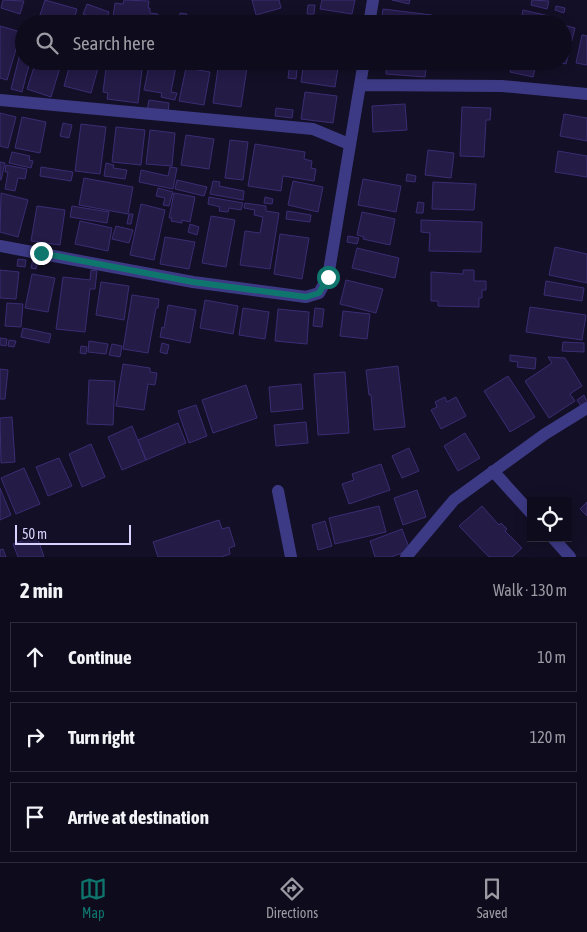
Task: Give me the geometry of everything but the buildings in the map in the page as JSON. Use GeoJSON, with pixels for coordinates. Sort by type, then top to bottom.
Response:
{"type":"FeatureCollection","features":[{"type":"Feature","properties":{"kind":"street"},"geometry":{"type":"LineString","coordinates":[[371,15],[373,0]]}},
{"type":"Feature","properties":{"kind":"street"},"geometry":{"type":"LineString","coordinates":[[0,246],[193,282],[306,297],[319,293],[328,277],[363,70]]}},
{"type":"Feature","properties":{"kind":"street"},"geometry":{"type":"LineString","coordinates":[[361,85],[502,86],[587,94]]}},
{"type":"Feature","properties":{"kind":"street"},"geometry":{"type":"LineString","coordinates":[[0,100],[312,129],[349,144]]}},
{"type":"Feature","properties":{"kind":"street"},"geometry":{"type":"LineString","coordinates":[[406,557],[454,500],[545,434],[587,408]]}},
{"type":"Feature","properties":{"kind":"street"},"geometry":{"type":"LineString","coordinates":[[493,471],[527,509]]}},
{"type":"Feature","properties":{"kind":"street"},"geometry":{"type":"LineString","coordinates":[[278,491],[291,557]]}},
{"type":"Feature","properties":{"kind":"street"},"geometry":{"type":"LineString","coordinates":[[557,542],[570,557]]}},
{"type":"Feature","properties":{"kind":"route"},"geometry":{"type":"LineString","coordinates":[[41,253],[193,282],[306,297],[319,293],[328,277]]}}]}
